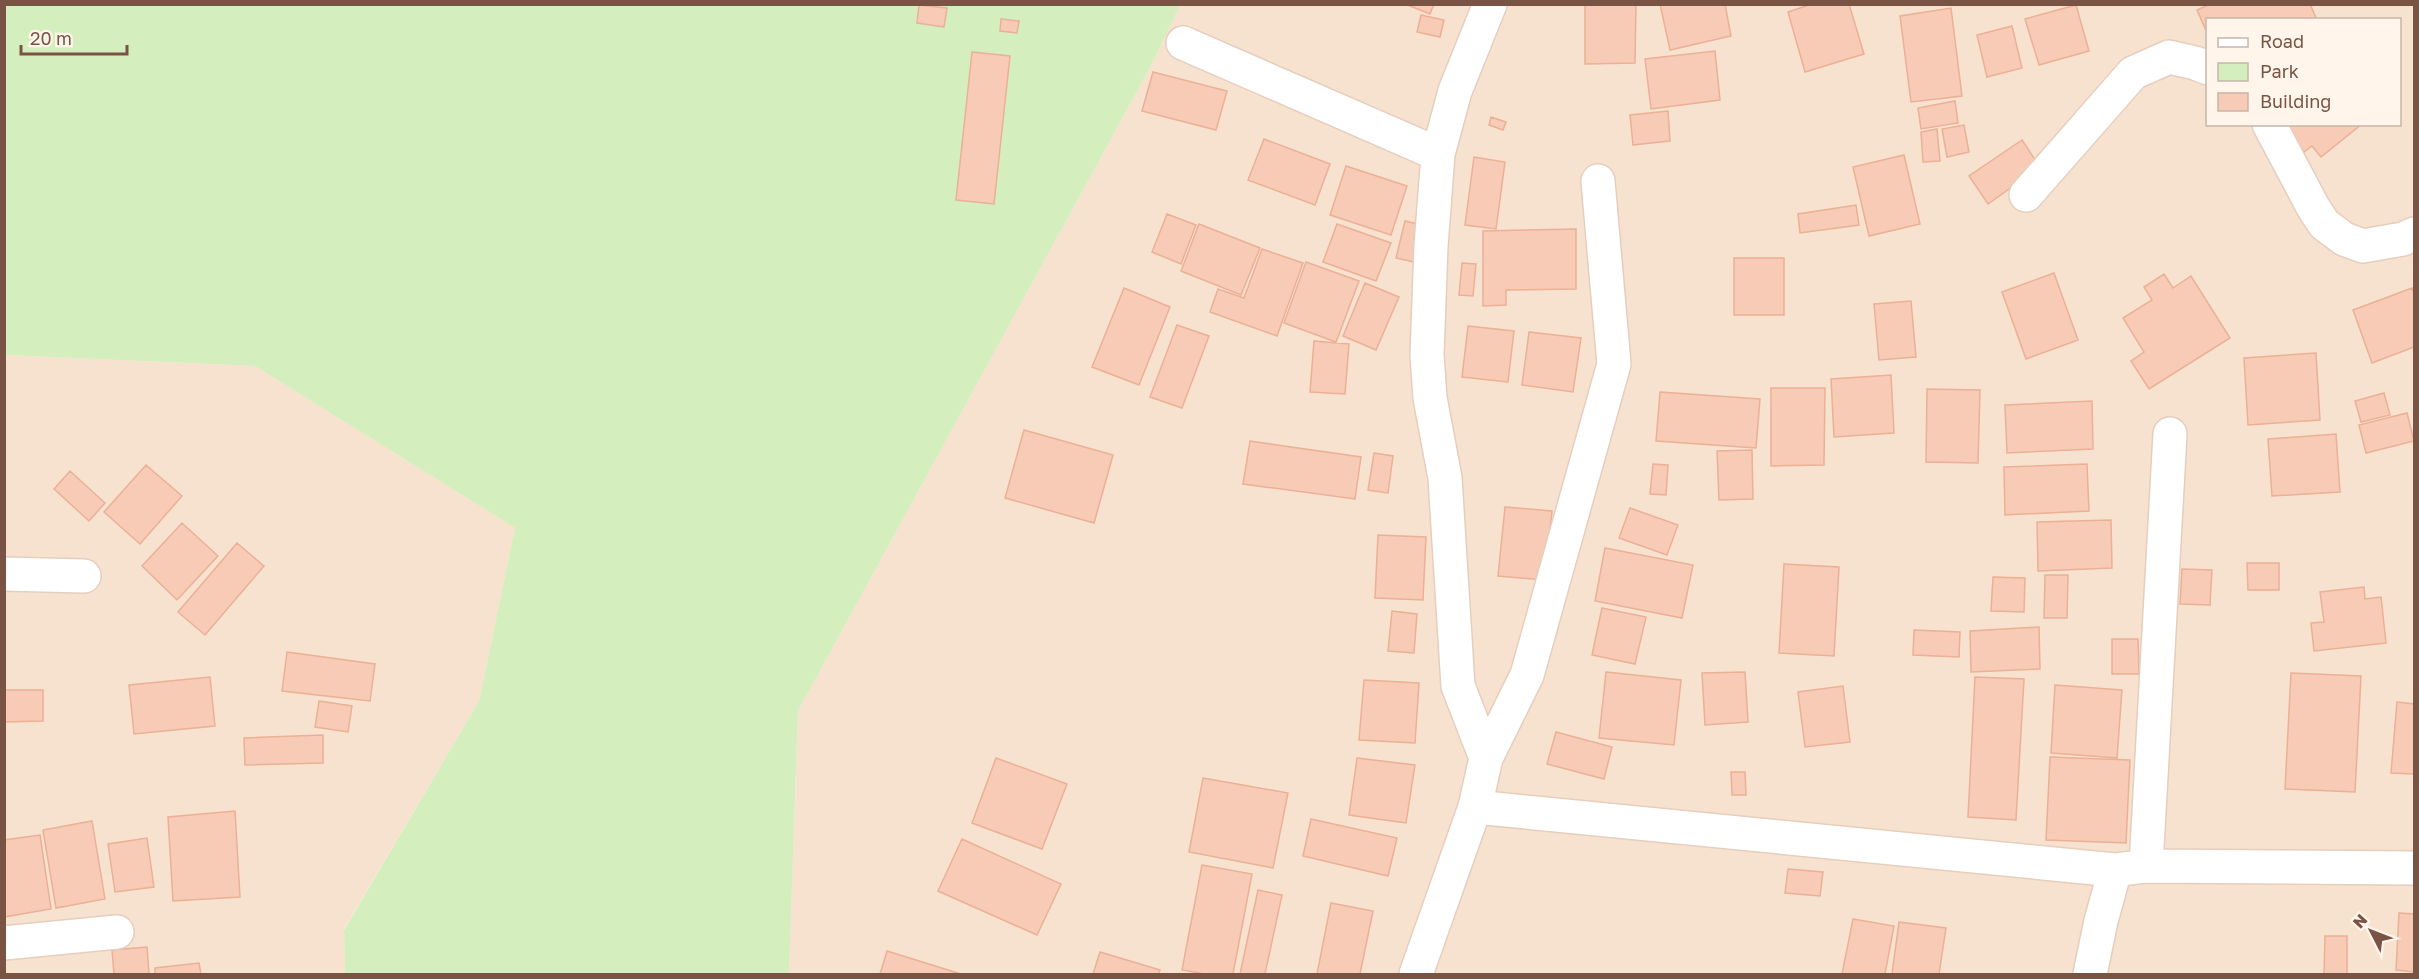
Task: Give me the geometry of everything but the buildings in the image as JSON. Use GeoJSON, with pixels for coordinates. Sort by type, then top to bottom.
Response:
{"type":"FeatureCollection","features":[{"type":"Feature","properties":{"kind":"street"},"geometry":{"type":"LineString","coordinates":[[1486,758],[1458,686],[1445,477],[1429,387],[1427,355],[1431,246],[1438,154],[1455,91],[1490,4]]}},
{"type":"Feature","properties":{"kind":"street"},"geometry":{"type":"LineString","coordinates":[[1183,43],[1438,154]]}},
{"type":"Feature","properties":{"kind":"street"},"geometry":{"type":"LineString","coordinates":[[2026,195],[2133,73],[2169,57],[2206,67]]}},
{"type":"Feature","properties":{"kind":"street"},"geometry":{"type":"LineString","coordinates":[[2270,126],[2324,224],[2344,239],[2363,246],[2415,234]]}},
{"type":"Feature","properties":{"kind":"street"},"geometry":{"type":"LineString","coordinates":[[1416,975],[1475,807],[1486,758],[1527,675],[1614,364],[1598,181]]}},
{"type":"Feature","properties":{"kind":"street"},"geometry":{"type":"LineString","coordinates":[[2090,975],[2101,921],[2130,868],[2170,434]]}},
{"type":"Feature","properties":{"kind":"street"},"geometry":{"type":"LineString","coordinates":[[4,574],[84,576]]}},
{"type":"Feature","properties":{"kind":"street"},"geometry":{"type":"LineString","coordinates":[[1475,807],[2130,868],[2415,868]]}},
{"type":"Feature","properties":{"kind":"street"},"geometry":{"type":"LineString","coordinates":[[4,943],[117,932]]}},
{"type":"Feature","properties":{"kind":"shaded area"},"geometry":{"type":"Polygon","coordinates":[[[1180,5],[2414,5],[2414,974],[789,974],[798,711],[1153,62],[1180,5]]]}},
{"type":"Feature","properties":{"kind":"shaded area"},"geometry":{"type":"Polygon","coordinates":[[[5,355],[255,366],[515,528],[479,701],[344,929],[345,974],[5,974],[5,355]]]}},
{"type":"Feature","properties":{"kind":"green space"},"geometry":{"type":"Polygon","coordinates":[[[5,5],[1180,5],[1153,62],[798,711],[789,974],[345,974],[344,930],[479,701],[515,528],[255,366],[5,355],[5,5]]]}}]}
